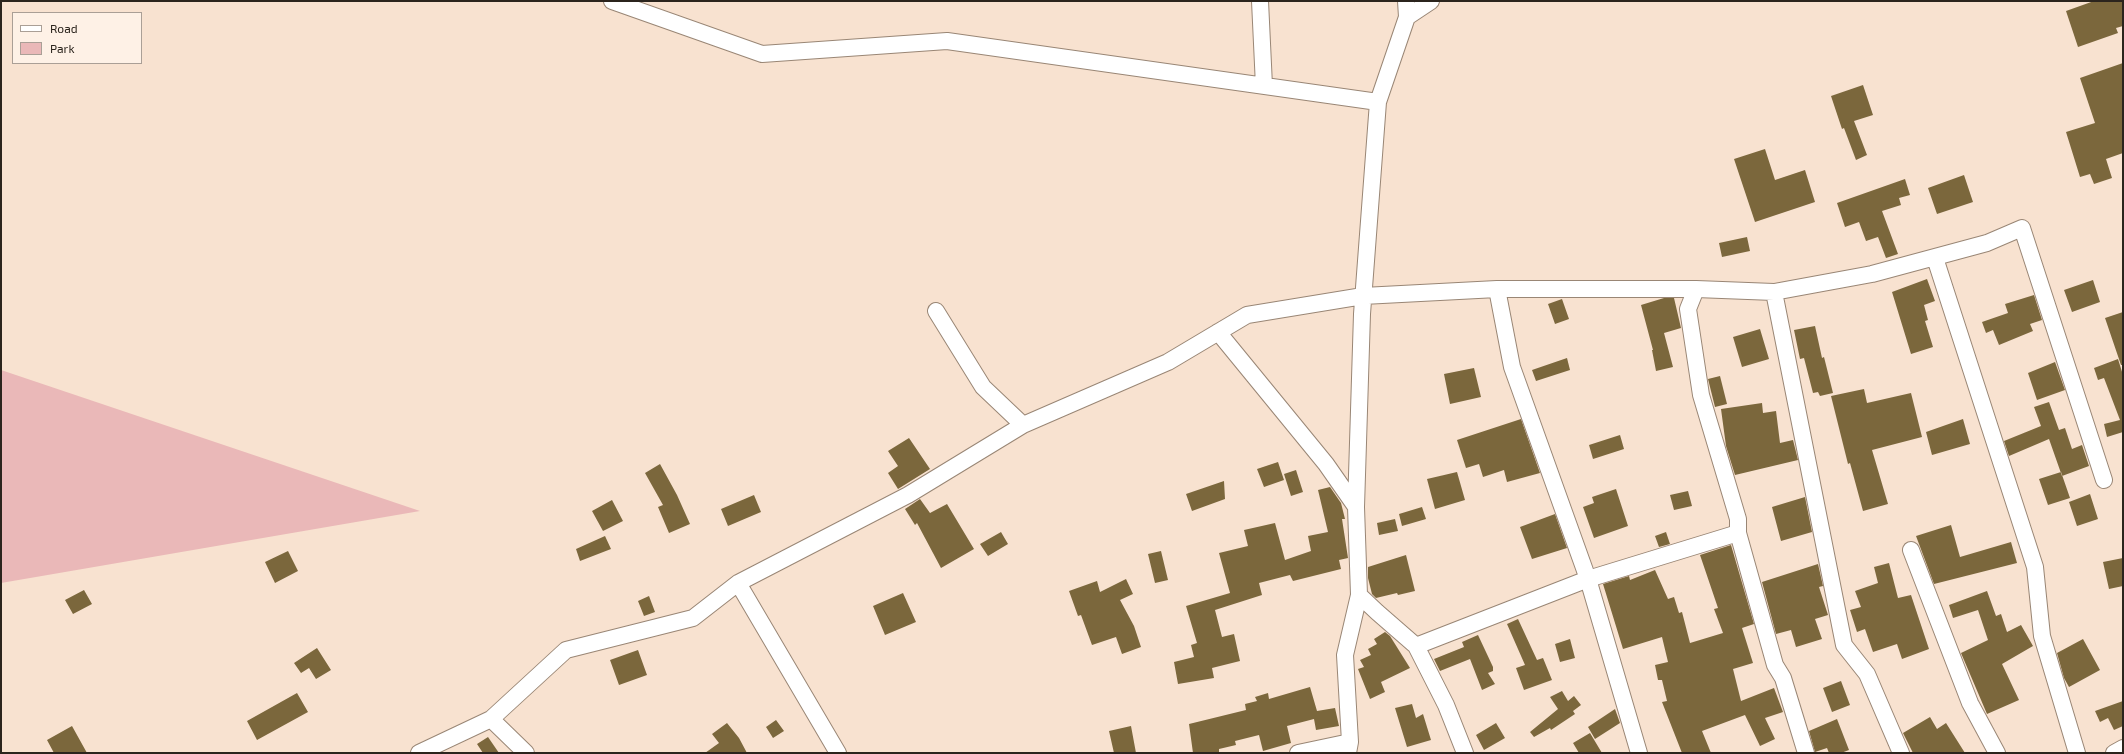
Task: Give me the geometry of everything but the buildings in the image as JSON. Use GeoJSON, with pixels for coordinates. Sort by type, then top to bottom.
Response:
{"type":"FeatureCollection","features":[{"type":"Feature","properties":{"kind":"street"},"geometry":{"type":"LineString","coordinates":[[612,1],[762,54],[948,41],[1378,102]]}},
{"type":"Feature","properties":{"kind":"street"},"geometry":{"type":"LineString","coordinates":[[1260,1],[1264,86]]}},
{"type":"Feature","properties":{"kind":"street"},"geometry":{"type":"LineString","coordinates":[[1298,753],[1349,748],[1345,654],[1359,595],[1356,507],[1363,296],[1378,102],[1407,18],[1406,1]]}},
{"type":"Feature","properties":{"kind":"street"},"geometry":{"type":"LineString","coordinates":[[1407,18],[1431,1]]}},
{"type":"Feature","properties":{"kind":"street"},"geometry":{"type":"LineString","coordinates":[[419,753],[491,719],[566,650],[693,618],[738,583],[908,495],[1023,425],[1168,362],[1247,315],[1363,296],[1497,289],[1696,289],[1774,292],[1872,274],[1935,258],[1987,243],[2022,228],[2104,480]]}},
{"type":"Feature","properties":{"kind":"street"},"geometry":{"type":"LineString","coordinates":[[1935,258],[2035,567],[2042,636],[2077,753]]}},
{"type":"Feature","properties":{"kind":"street"},"geometry":{"type":"LineString","coordinates":[[1497,289],[1512,366],[1588,579],[1638,753]]}},
{"type":"Feature","properties":{"kind":"street"},"geometry":{"type":"LineString","coordinates":[[1696,289],[1688,309],[1701,395],[1738,519],[1738,533],[1776,665],[1783,678],[1806,753]]}},
{"type":"Feature","properties":{"kind":"street"},"geometry":{"type":"LineString","coordinates":[[1774,292],[1844,645],[1867,674],[1901,753]]}},
{"type":"Feature","properties":{"kind":"street"},"geometry":{"type":"LineString","coordinates":[[936,311],[983,387],[1023,425]]}},
{"type":"Feature","properties":{"kind":"street"},"geometry":{"type":"LineString","coordinates":[[1218,332],[1326,464],[1356,507]]}},
{"type":"Feature","properties":{"kind":"street"},"geometry":{"type":"LineString","coordinates":[[1416,646],[1588,579],[1738,533]]}},
{"type":"Feature","properties":{"kind":"street"},"geometry":{"type":"LineString","coordinates":[[1911,550],[1970,703],[1997,753]]}},
{"type":"Feature","properties":{"kind":"street"},"geometry":{"type":"LineString","coordinates":[[738,583],[838,753]]}},
{"type":"Feature","properties":{"kind":"street"},"geometry":{"type":"LineString","coordinates":[[1359,595],[1416,646],[1446,705],[1466,753]]}},
{"type":"Feature","properties":{"kind":"street"},"geometry":{"type":"LineString","coordinates":[[491,719],[526,753]]}},
{"type":"Feature","properties":{"kind":"street"},"geometry":{"type":"LineString","coordinates":[[2114,753],[2123,748]]}},
{"type":"Feature","properties":{"kind":"green space"},"geometry":{"type":"Polygon","coordinates":[[[1,370],[420,511],[1,583],[1,370]]]}}]}
